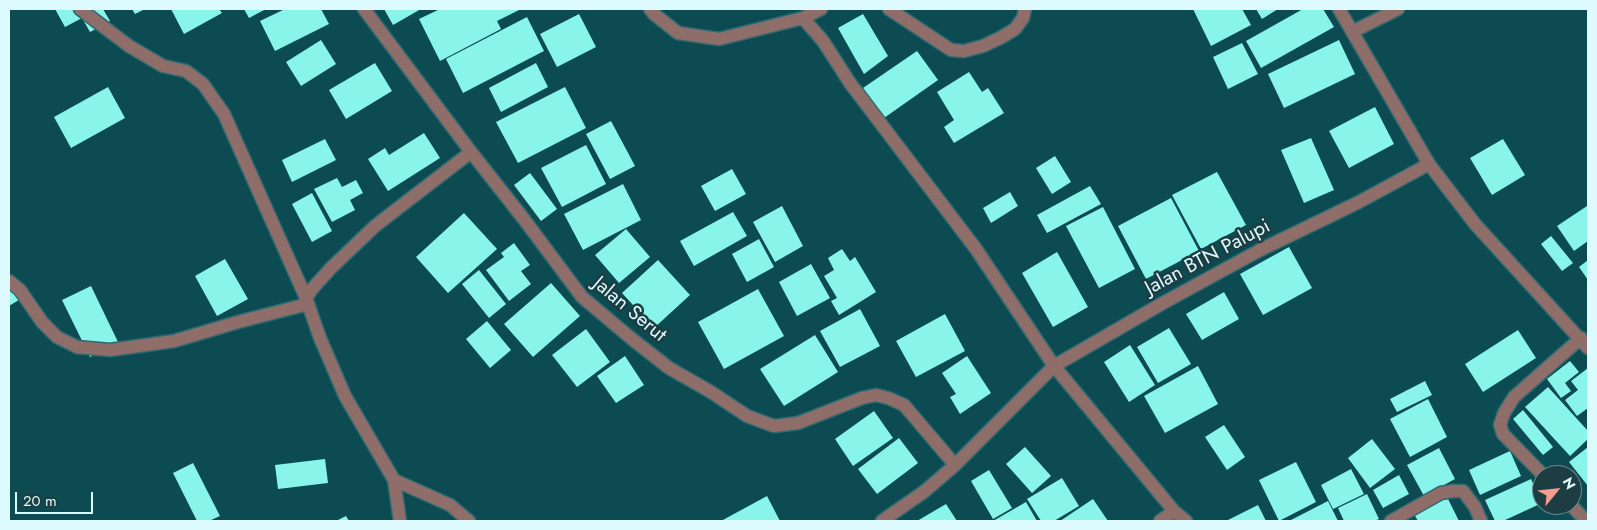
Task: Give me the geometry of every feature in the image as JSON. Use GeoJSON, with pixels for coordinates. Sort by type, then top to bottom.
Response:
{"type":"FeatureCollection","features":[{"type":"Feature","properties":{"kind":"street"},"geometry":{"type":"LineString","coordinates":[[80,9],[129,46],[163,66],[186,71],[203,84],[224,114],[307,301],[320,338],[345,396],[394,480],[400,521]]}},
{"type":"Feature","properties":{"kind":"street","name":"Jalan Serut"},"geometry":{"type":"LineString","coordinates":[[364,9],[582,297],[669,368],[711,392],[747,416],[774,426],[798,424],[862,398],[876,395],[888,398],[904,405],[955,465]]}},
{"type":"Feature","properties":{"kind":"street"},"geometry":{"type":"LineString","coordinates":[[650,9],[678,33],[719,39],[803,18],[821,9]]}},
{"type":"Feature","properties":{"kind":"street"},"geometry":{"type":"LineString","coordinates":[[889,9],[952,50],[964,50],[982,46],[1000,38],[1015,29],[1023,18],[1025,9]]}},
{"type":"Feature","properties":{"kind":"street"},"geometry":{"type":"LineString","coordinates":[[1339,9],[1429,164],[1476,224],[1584,343],[1514,397],[1504,413],[1500,425],[1503,434],[1534,465]]}},
{"type":"Feature","properties":{"kind":"street"},"geometry":{"type":"LineString","coordinates":[[1352,32],[1398,9]]}},
{"type":"Feature","properties":{"kind":"street"},"geometry":{"type":"LineString","coordinates":[[803,18],[823,41],[850,83],[976,249],[1054,366],[1174,511],[1186,521]]}},
{"type":"Feature","properties":{"kind":"street"},"geometry":{"type":"LineString","coordinates":[[307,301],[312,289],[331,268],[375,226],[471,152]]}},
{"type":"Feature","properties":{"kind":"street","name":"Jalan BTN Palupi"},"geometry":{"type":"LineString","coordinates":[[884,521],[925,491],[955,465],[1054,366],[1260,250],[1359,202],[1429,164]]}},
{"type":"Feature","properties":{"kind":"street"},"geometry":{"type":"LineString","coordinates":[[9,280],[20,290],[42,322],[57,337],[78,347],[110,350],[174,341],[307,301]]}},
{"type":"Feature","properties":{"kind":"street"},"geometry":{"type":"LineString","coordinates":[[394,480],[450,505],[468,521]]}},
{"type":"Feature","properties":{"kind":"street"},"geometry":{"type":"LineString","coordinates":[[1391,521],[1441,492],[1453,490],[1463,491],[1476,508],[1481,521]]}},
{"type":"Feature","properties":{"kind":"street"},"geometry":{"type":"LineString","coordinates":[[1160,521],[1174,511]]}},
{"type":"Feature","properties":{"kind":"building"},"geometry":{"type":"Polygon","coordinates":[[[55,9],[103,9],[110,21],[90,32],[82,18],[65,27],[55,9]]]}},
{"type":"Feature","properties":{"kind":"building"},"geometry":{"type":"Polygon","coordinates":[[[132,9],[145,9],[135,14],[132,9]]]}},
{"type":"Feature","properties":{"kind":"building"},"geometry":{"type":"Polygon","coordinates":[[[171,9],[219,9],[222,13],[184,34],[171,9]]]}},
{"type":"Feature","properties":{"kind":"building"},"geometry":{"type":"Polygon","coordinates":[[[244,9],[266,9],[249,18],[244,9]]]}},
{"type":"Feature","properties":{"kind":"building"},"geometry":{"type":"Polygon","coordinates":[[[285,9],[321,9],[329,24],[275,51],[260,21],[285,9]]]}},
{"type":"Feature","properties":{"kind":"building"},"geometry":{"type":"Polygon","coordinates":[[[384,9],[421,9],[393,25],[384,9]]]}},
{"type":"Feature","properties":{"kind":"building"},"geometry":{"type":"Polygon","coordinates":[[[440,9],[521,9],[497,21],[501,29],[440,61],[419,19],[440,9]]]}},
{"type":"Feature","properties":{"kind":"building"},"geometry":{"type":"Polygon","coordinates":[[[1193,9],[1242,9],[1251,25],[1211,46],[1193,9]]]}},
{"type":"Feature","properties":{"kind":"building"},"geometry":{"type":"Polygon","coordinates":[[[1256,9],[1278,9],[1262,19],[1256,9]]]}},
{"type":"Feature","properties":{"kind":"building"},"geometry":{"type":"Polygon","coordinates":[[[1303,9],[1323,9],[1334,27],[1261,68],[1246,41],[1303,9]]]}},
{"type":"Feature","properties":{"kind":"building"},"geometry":{"type":"Polygon","coordinates":[[[579,14],[596,47],[557,67],[540,34],[579,14]]]}},
{"type":"Feature","properties":{"kind":"building"},"geometry":{"type":"Polygon","coordinates":[[[863,14],[888,56],[864,74],[838,28],[863,14]]]}},
{"type":"Feature","properties":{"kind":"building"},"geometry":{"type":"Polygon","coordinates":[[[527,17],[544,51],[463,93],[446,59],[527,17]]]}},
{"type":"Feature","properties":{"kind":"building"},"geometry":{"type":"Polygon","coordinates":[[[321,40],[336,64],[301,86],[286,62],[321,40]]]}},
{"type":"Feature","properties":{"kind":"building"},"geometry":{"type":"Polygon","coordinates":[[[1339,40],[1355,74],[1284,108],[1268,74],[1339,40]]]}},
{"type":"Feature","properties":{"kind":"building"},"geometry":{"type":"Polygon","coordinates":[[[1242,43],[1258,74],[1228,89],[1213,57],[1242,43]]]}},
{"type":"Feature","properties":{"kind":"building"},"geometry":{"type":"Polygon","coordinates":[[[917,51],[938,80],[884,118],[863,88],[917,51]]]}},
{"type":"Feature","properties":{"kind":"building"},"geometry":{"type":"Polygon","coordinates":[[[375,63],[392,91],[346,119],[329,90],[375,63]]]}},
{"type":"Feature","properties":{"kind":"building"},"geometry":{"type":"Polygon","coordinates":[[[536,63],[548,87],[501,112],[489,88],[536,63]]]}},
{"type":"Feature","properties":{"kind":"building"},"geometry":{"type":"Polygon","coordinates":[[[969,72],[982,92],[988,88],[1004,113],[954,143],[944,127],[954,120],[937,92],[969,72]]]}},
{"type":"Feature","properties":{"kind":"building"},"geometry":{"type":"Polygon","coordinates":[[[108,87],[125,118],[71,148],[54,117],[108,87]]]}},
{"type":"Feature","properties":{"kind":"building"},"geometry":{"type":"Polygon","coordinates":[[[565,87],[586,128],[518,163],[496,122],[565,87]]]}},
{"type":"Feature","properties":{"kind":"building"},"geometry":{"type":"Polygon","coordinates":[[[1375,107],[1394,144],[1349,168],[1329,131],[1375,107]]]}},
{"type":"Feature","properties":{"kind":"building"},"geometry":{"type":"Polygon","coordinates":[[[611,121],[635,166],[610,179],[586,134],[611,121]]]}},
{"type":"Feature","properties":{"kind":"building"},"geometry":{"type":"Polygon","coordinates":[[[424,133],[440,158],[388,191],[368,159],[385,148],[389,155],[424,133]]]}},
{"type":"Feature","properties":{"kind":"building"},"geometry":{"type":"Polygon","coordinates":[[[1311,138],[1334,190],[1304,203],[1281,150],[1311,138]]]}},
{"type":"Feature","properties":{"kind":"building"},"geometry":{"type":"Polygon","coordinates":[[[325,139],[336,160],[292,182],[282,160],[325,139]]]}},
{"type":"Feature","properties":{"kind":"building"},"geometry":{"type":"Polygon","coordinates":[[[1503,139],[1525,175],[1492,195],[1470,158],[1503,139]]]}},
{"type":"Feature","properties":{"kind":"building"},"geometry":{"type":"Polygon","coordinates":[[[586,145],[606,184],[562,207],[541,168],[586,145]]]}},
{"type":"Feature","properties":{"kind":"building"},"geometry":{"type":"Polygon","coordinates":[[[1055,156],[1071,182],[1052,194],[1036,168],[1055,156]]]}},
{"type":"Feature","properties":{"kind":"building"},"geometry":{"type":"Polygon","coordinates":[[[732,169],[746,194],[715,211],[701,186],[732,169]]]}},
{"type":"Feature","properties":{"kind":"building"},"geometry":{"type":"Polygon","coordinates":[[[1217,172],[1246,225],[1201,249],[1172,195],[1217,172]]]}},
{"type":"Feature","properties":{"kind":"building"},"geometry":{"type":"Polygon","coordinates":[[[530,173],[557,209],[541,221],[514,185],[530,173]]]}},
{"type":"Feature","properties":{"kind":"building"},"geometry":{"type":"Polygon","coordinates":[[[337,178],[342,187],[356,180],[363,193],[350,200],[355,210],[332,222],[314,189],[337,178]]]}},
{"type":"Feature","properties":{"kind":"building"},"geometry":{"type":"Polygon","coordinates":[[[623,184],[641,220],[583,250],[564,214],[623,184]]]}},
{"type":"Feature","properties":{"kind":"building"},"geometry":{"type":"Polygon","coordinates":[[[1090,186],[1101,204],[1047,233],[1037,215],[1090,186]]]}},
{"type":"Feature","properties":{"kind":"building"},"geometry":{"type":"Polygon","coordinates":[[[1010,192],[1018,206],[991,223],[983,208],[1010,192]]]}},
{"type":"Feature","properties":{"kind":"building"},"geometry":{"type":"Polygon","coordinates":[[[312,193],[332,231],[312,242],[292,204],[312,193]]]}},
{"type":"Feature","properties":{"kind":"building"},"geometry":{"type":"Polygon","coordinates":[[[1171,198],[1199,251],[1146,279],[1118,226],[1171,198]]]}},
{"type":"Feature","properties":{"kind":"building"},"geometry":{"type":"Polygon","coordinates":[[[782,206],[803,246],[775,262],[753,222],[782,206]]]}},
{"type":"Feature","properties":{"kind":"building"},"geometry":{"type":"Polygon","coordinates":[[[1587,206],[1588,241],[1574,251],[1557,226],[1587,206]]]}},
{"type":"Feature","properties":{"kind":"building"},"geometry":{"type":"Polygon","coordinates":[[[1103,207],[1135,269],[1099,288],[1066,226],[1103,207]]]}},
{"type":"Feature","properties":{"kind":"building"},"geometry":{"type":"Polygon","coordinates":[[[733,212],[747,236],[694,266],[680,241],[733,212]]]}},
{"type":"Feature","properties":{"kind":"building"},"geometry":{"type":"Polygon","coordinates":[[[464,213],[497,249],[448,293],[416,257],[464,213]]]}},
{"type":"Feature","properties":{"kind":"building"},"geometry":{"type":"Polygon","coordinates":[[[626,229],[650,257],[619,283],[595,255],[626,229]]]}},
{"type":"Feature","properties":{"kind":"building"},"geometry":{"type":"Polygon","coordinates":[[[1551,236],[1573,263],[1562,271],[1541,244],[1551,236]]]}},
{"type":"Feature","properties":{"kind":"building"},"geometry":{"type":"Polygon","coordinates":[[[759,239],[774,267],[747,282],[732,254],[759,239]]]}},
{"type":"Feature","properties":{"kind":"building"},"geometry":{"type":"Polygon","coordinates":[[[514,243],[530,265],[521,271],[531,284],[509,301],[486,270],[504,257],[501,253],[514,243]]]}},
{"type":"Feature","properties":{"kind":"building"},"geometry":{"type":"Polygon","coordinates":[[[1289,247],[1312,288],[1263,315],[1240,274],[1289,247]]]}},
{"type":"Feature","properties":{"kind":"building"},"geometry":{"type":"Polygon","coordinates":[[[842,249],[850,261],[855,257],[876,292],[839,315],[831,301],[837,298],[824,276],[834,270],[828,258],[842,249]]]}},
{"type":"Feature","properties":{"kind":"building"},"geometry":{"type":"Polygon","coordinates":[[[1057,252],[1088,307],[1053,327],[1022,273],[1057,252]]]}},
{"type":"Feature","properties":{"kind":"building"},"geometry":{"type":"Polygon","coordinates":[[[225,259],[248,299],[217,316],[195,276],[225,259]]]}},
{"type":"Feature","properties":{"kind":"building"},"geometry":{"type":"Polygon","coordinates":[[[658,260],[690,295],[654,328],[622,293],[658,260]]]}},
{"type":"Feature","properties":{"kind":"building"},"geometry":{"type":"Polygon","coordinates":[[[1588,260],[1588,280],[1579,267],[1588,260]]]}},
{"type":"Feature","properties":{"kind":"building"},"geometry":{"type":"Polygon","coordinates":[[[811,264],[830,298],[797,316],[779,282],[811,264]]]}},
{"type":"Feature","properties":{"kind":"building"},"geometry":{"type":"Polygon","coordinates":[[[479,270],[506,304],[489,318],[462,284],[479,270]]]}},
{"type":"Feature","properties":{"kind":"building"},"geometry":{"type":"Polygon","coordinates":[[[9,273],[22,298],[9,306],[9,273]]]}},
{"type":"Feature","properties":{"kind":"building"},"geometry":{"type":"Polygon","coordinates":[[[551,283],[580,316],[533,357],[504,324],[551,283]]]}},
{"type":"Feature","properties":{"kind":"building"},"geometry":{"type":"Polygon","coordinates":[[[91,286],[119,344],[90,357],[62,300],[91,286]]]}},
{"type":"Feature","properties":{"kind":"building"},"geometry":{"type":"Polygon","coordinates":[[[758,289],[784,336],[724,369],[698,322],[758,289]]]}},
{"type":"Feature","properties":{"kind":"building"},"geometry":{"type":"Polygon","coordinates":[[[1224,292],[1239,319],[1202,340],[1186,314],[1224,292]]]}},
{"type":"Feature","properties":{"kind":"building"},"geometry":{"type":"Polygon","coordinates":[[[860,309],[880,346],[840,367],[820,331],[860,309]]]}},
{"type":"Feature","properties":{"kind":"building"},"geometry":{"type":"Polygon","coordinates":[[[945,314],[965,351],[916,377],[896,341],[945,314]]]}},
{"type":"Feature","properties":{"kind":"building"},"geometry":{"type":"Polygon","coordinates":[[[487,321],[511,350],[490,368],[466,339],[487,321]]]}},
{"type":"Feature","properties":{"kind":"building"},"geometry":{"type":"Polygon","coordinates":[[[1169,328],[1191,364],[1158,383],[1137,347],[1169,328]]]}},
{"type":"Feature","properties":{"kind":"building"},"geometry":{"type":"Polygon","coordinates":[[[586,329],[610,362],[577,387],[552,355],[586,329]]]}},
{"type":"Feature","properties":{"kind":"building"},"geometry":{"type":"Polygon","coordinates":[[[1518,330],[1536,358],[1483,392],[1465,364],[1518,330]]]}},
{"type":"Feature","properties":{"kind":"building"},"geometry":{"type":"Polygon","coordinates":[[[815,335],[838,372],[784,406],[760,369],[815,335]]]}},
{"type":"Feature","properties":{"kind":"building"},"geometry":{"type":"Polygon","coordinates":[[[1130,345],[1155,385],[1129,402],[1104,362],[1130,345]]]}},
{"type":"Feature","properties":{"kind":"building"},"geometry":{"type":"Polygon","coordinates":[[[625,356],[644,385],[616,403],[597,376],[625,356]]]}},
{"type":"Feature","properties":{"kind":"building"},"geometry":{"type":"Polygon","coordinates":[[[967,356],[991,393],[960,414],[950,397],[956,394],[942,373],[967,356]]]}},
{"type":"Feature","properties":{"kind":"building"},"geometry":{"type":"Polygon","coordinates":[[[1570,361],[1579,372],[1565,383],[1571,391],[1561,398],[1547,379],[1570,361]]]}},
{"type":"Feature","properties":{"kind":"building"},"geometry":{"type":"Polygon","coordinates":[[[1198,366],[1218,404],[1165,433],[1144,396],[1198,366]]]}},
{"type":"Feature","properties":{"kind":"building"},"geometry":{"type":"Polygon","coordinates":[[[1588,368],[1588,408],[1577,416],[1565,400],[1578,390],[1571,381],[1588,368]]]}},
{"type":"Feature","properties":{"kind":"building"},"geometry":{"type":"Polygon","coordinates":[[[1425,381],[1432,395],[1397,412],[1390,399],[1425,381]]]}},
{"type":"Feature","properties":{"kind":"building"},"geometry":{"type":"Polygon","coordinates":[[[1548,387],[1588,431],[1588,439],[1570,456],[1525,407],[1548,387]]]}},
{"type":"Feature","properties":{"kind":"building"},"geometry":{"type":"Polygon","coordinates":[[[1428,399],[1447,437],[1410,457],[1390,419],[1428,399]]]}},
{"type":"Feature","properties":{"kind":"building"},"geometry":{"type":"Polygon","coordinates":[[[1523,410],[1553,447],[1543,455],[1513,419],[1523,410]]]}},
{"type":"Feature","properties":{"kind":"building"},"geometry":{"type":"Polygon","coordinates":[[[874,411],[893,438],[853,466],[835,439],[874,411]]]}},
{"type":"Feature","properties":{"kind":"building"},"geometry":{"type":"Polygon","coordinates":[[[1224,425],[1245,457],[1227,470],[1205,437],[1224,425]]]}},
{"type":"Feature","properties":{"kind":"building"},"geometry":{"type":"Polygon","coordinates":[[[899,438],[918,463],[877,494],[858,469],[899,438]]]}},
{"type":"Feature","properties":{"kind":"building"},"geometry":{"type":"Polygon","coordinates":[[[1372,439],[1395,469],[1370,488],[1348,458],[1372,439]]]}},
{"type":"Feature","properties":{"kind":"building"},"geometry":{"type":"Polygon","coordinates":[[[1025,447],[1051,476],[1032,493],[1006,464],[1025,447]]]}},
{"type":"Feature","properties":{"kind":"building"},"geometry":{"type":"Polygon","coordinates":[[[1588,447],[1588,486],[1582,478],[1582,465],[1571,465],[1569,462],[1588,447]]]}},
{"type":"Feature","properties":{"kind":"building"},"geometry":{"type":"Polygon","coordinates":[[[1439,448],[1455,479],[1424,496],[1407,465],[1439,448]]]}},
{"type":"Feature","properties":{"kind":"building"},"geometry":{"type":"Polygon","coordinates":[[[1510,451],[1521,476],[1480,495],[1469,470],[1510,451]]]}},
{"type":"Feature","properties":{"kind":"building"},"geometry":{"type":"Polygon","coordinates":[[[325,459],[328,483],[278,489],[275,465],[325,459]]]}},
{"type":"Feature","properties":{"kind":"building"},"geometry":{"type":"Polygon","coordinates":[[[1296,462],[1316,502],[1279,521],[1259,480],[1296,462]]]}},
{"type":"Feature","properties":{"kind":"building"},"geometry":{"type":"Polygon","coordinates":[[[193,463],[220,516],[209,521],[197,521],[173,473],[193,463]]]}},
{"type":"Feature","properties":{"kind":"building"},"geometry":{"type":"Polygon","coordinates":[[[1351,469],[1364,494],[1333,509],[1321,485],[1351,469]]]}},
{"type":"Feature","properties":{"kind":"building"},"geometry":{"type":"Polygon","coordinates":[[[989,470],[1012,508],[993,519],[971,481],[989,470]]]}},
{"type":"Feature","properties":{"kind":"building"},"geometry":{"type":"Polygon","coordinates":[[[1399,475],[1409,494],[1383,508],[1373,490],[1399,475]]]}},
{"type":"Feature","properties":{"kind":"building"},"geometry":{"type":"Polygon","coordinates":[[[1062,478],[1079,506],[1054,521],[1041,521],[1027,499],[1062,478]]]}},
{"type":"Feature","properties":{"kind":"building"},"geometry":{"type":"Polygon","coordinates":[[[1531,479],[1532,481],[1532,508],[1503,521],[1495,521],[1485,500],[1531,479]]]}},
{"type":"Feature","properties":{"kind":"building"},"geometry":{"type":"Polygon","coordinates":[[[1367,494],[1379,519],[1374,521],[1344,521],[1338,508],[1367,494]]]}},
{"type":"Feature","properties":{"kind":"building"},"geometry":{"type":"Polygon","coordinates":[[[767,496],[780,521],[721,521],[767,496]]]}},
{"type":"Feature","properties":{"kind":"building"},"geometry":{"type":"Polygon","coordinates":[[[1447,497],[1459,521],[1418,521],[1414,514],[1447,497]]]}},
{"type":"Feature","properties":{"kind":"building"},"geometry":{"type":"Polygon","coordinates":[[[1093,499],[1108,521],[1060,521],[1093,499]]]}},
{"type":"Feature","properties":{"kind":"building"},"geometry":{"type":"Polygon","coordinates":[[[1328,501],[1338,521],[1289,521],[1328,501]]]}},
{"type":"Feature","properties":{"kind":"building"},"geometry":{"type":"Polygon","coordinates":[[[1026,502],[1037,521],[993,521],[1026,502]]]}},
{"type":"Feature","properties":{"kind":"building"},"geometry":{"type":"Polygon","coordinates":[[[946,504],[957,521],[917,521],[946,504]]]}},
{"type":"Feature","properties":{"kind":"building"},"geometry":{"type":"Polygon","coordinates":[[[1258,505],[1266,521],[1226,521],[1258,505]]]}},
{"type":"Feature","properties":{"kind":"building"},"geometry":{"type":"Polygon","coordinates":[[[346,516],[349,521],[336,521],[346,516]]]}}]}
